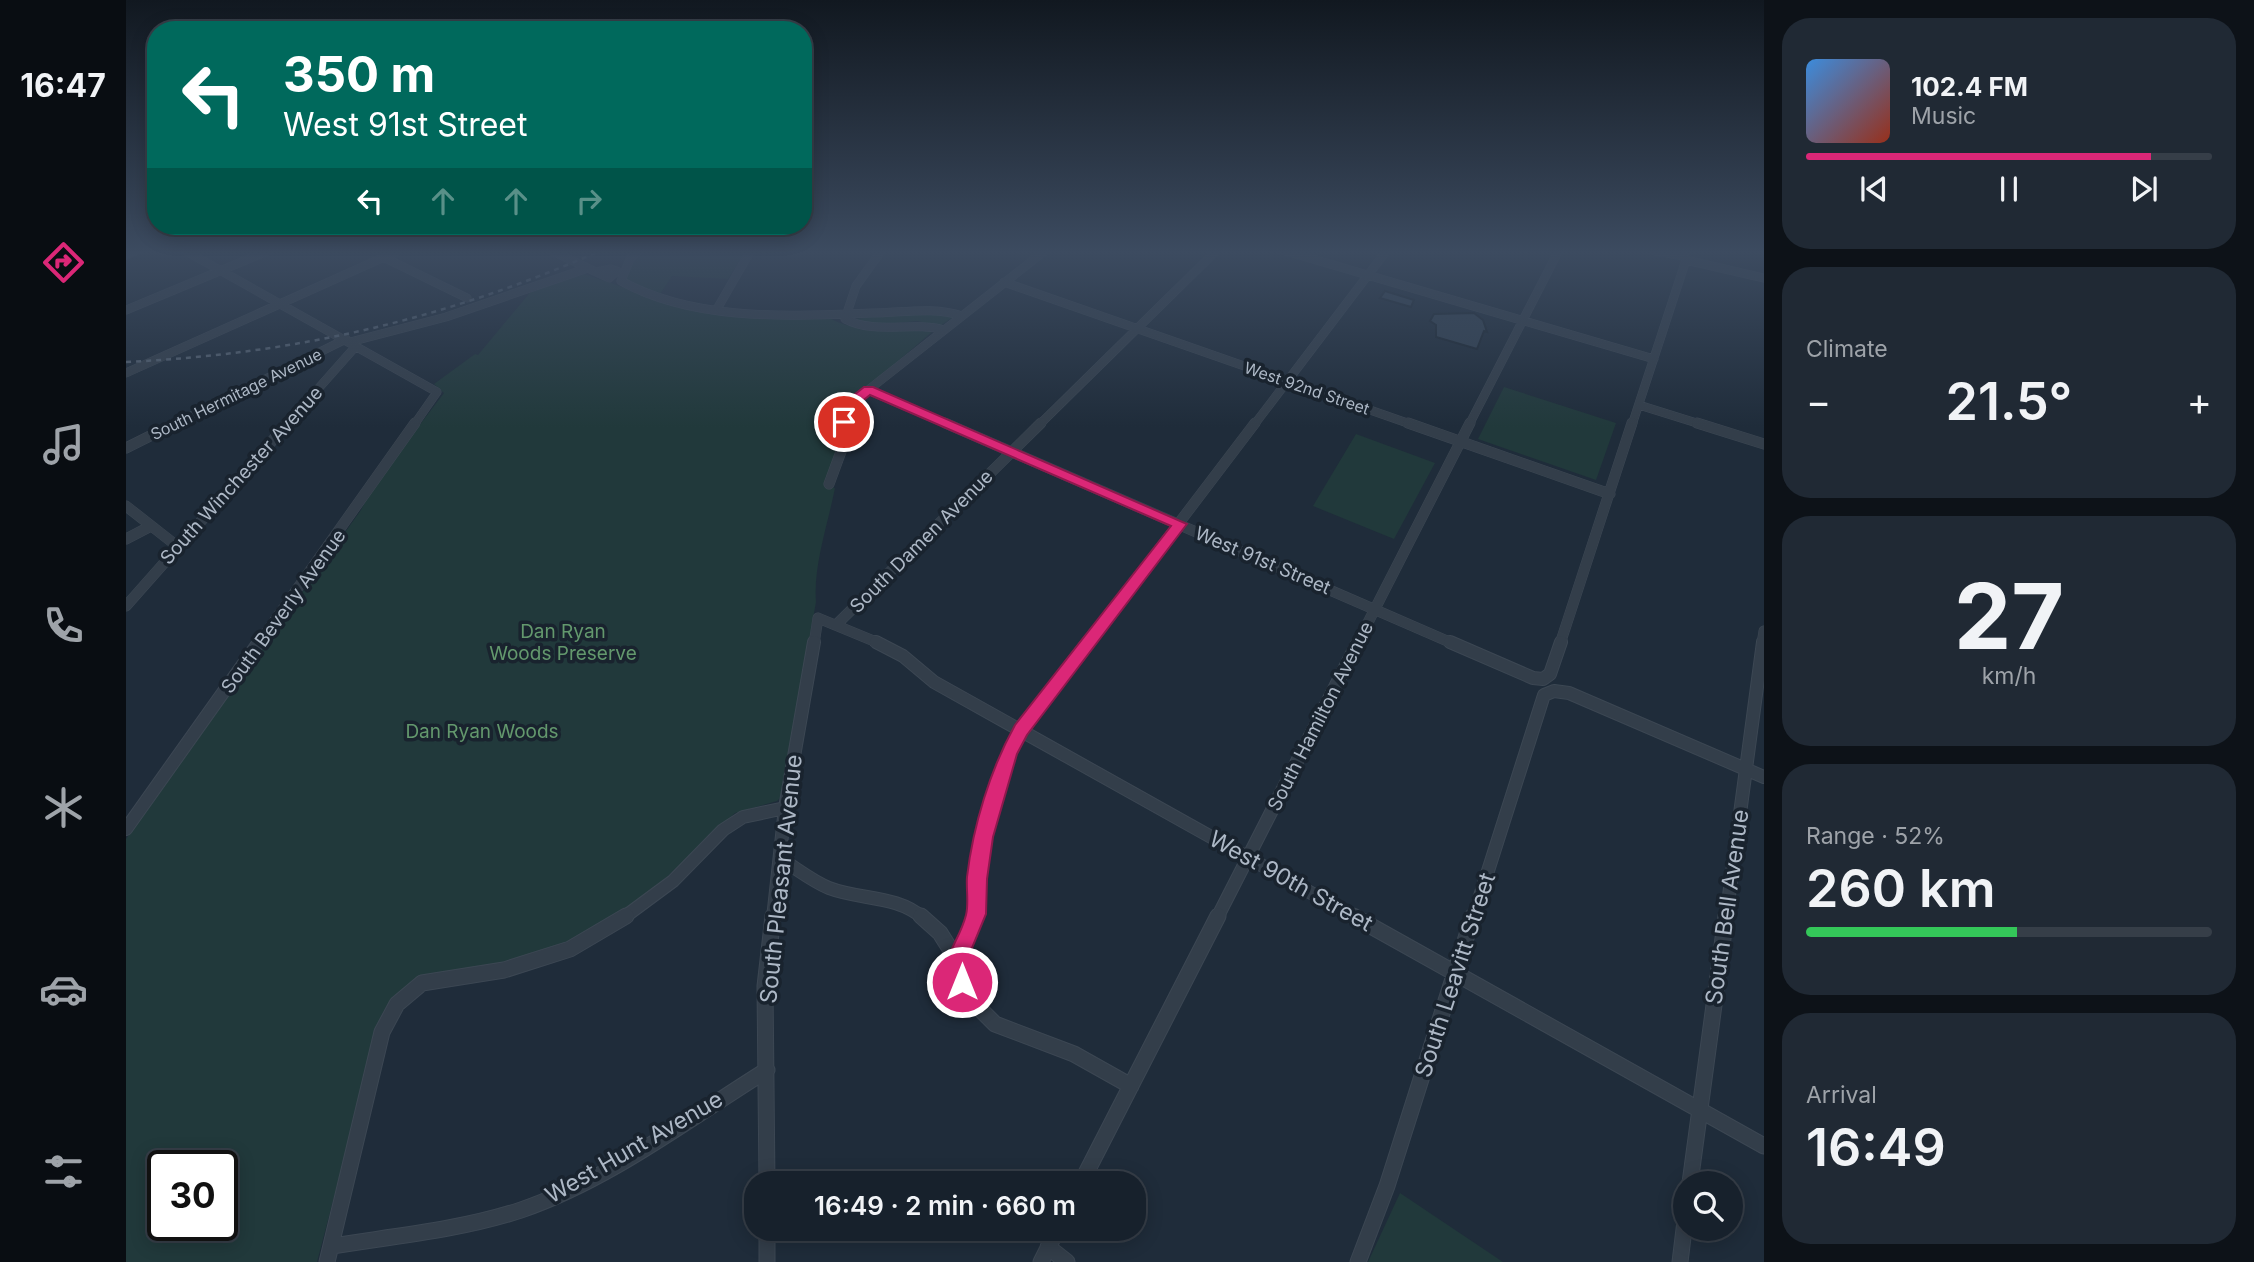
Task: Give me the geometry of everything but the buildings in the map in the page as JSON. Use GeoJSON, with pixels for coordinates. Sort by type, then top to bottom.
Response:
{"type":"FeatureCollection","features":[{"type":"Feature","properties":{"kind":"street"},"geometry":{"type":"LineString","coordinates":[[126,373],[268,309]]}},
{"type":"Feature","properties":{"kind":"street"},"geometry":{"type":"LineString","coordinates":[[292,309],[351,342]]}},
{"type":"Feature","properties":{"kind":"street","name":"South Hermitage Avenue"},"geometry":{"type":"LineString","coordinates":[[126,448],[351,342],[471,309]]}},
{"type":"Feature","properties":{"kind":"street"},"geometry":{"type":"LineString","coordinates":[[717,309],[846,312],[927,310],[962,316]]}},
{"type":"Feature","properties":{"kind":"street"},"geometry":{"type":"LineString","coordinates":[[847,309],[848,321],[863,327],[920,323],[944,330]]}},
{"type":"Feature","properties":{"kind":"street"},"geometry":{"type":"LineString","coordinates":[[829,484],[846,438],[844,422],[853,402],[971,309]]}},
{"type":"Feature","properties":{"kind":"street","name":"West 92nd Street"},"geometry":{"type":"LineString","coordinates":[[1080,309],[1609,494]]}},
{"type":"Feature","properties":{"kind":"street","name":"South Damen Avenue"},"geometry":{"type":"LineString","coordinates":[[836,625],[1157,309]]}},
{"type":"Feature","properties":{"kind":"street"},"geometry":{"type":"LineString","coordinates":[[957,960],[976,914],[977,879],[994,794],[1009,753],[1021,730],[1342,309]]}},
{"type":"Feature","properties":{"kind":"street"},"geometry":{"type":"LineString","coordinates":[[1484,309],[1654,359]]}},
{"type":"Feature","properties":{"kind":"street","name":"South Hamilton Avenue"},"geometry":{"type":"LineString","coordinates":[[1087,1171],[1529,309]]}},
{"type":"Feature","properties":{"kind":"street"},"geometry":{"type":"LineString","coordinates":[[1609,494],[1670,309]]}},
{"type":"Feature","properties":{"kind":"street","name":"South Beverly Avenue"},"geometry":{"type":"LineString","coordinates":[[126,829],[438,392],[351,342]]}},
{"type":"Feature","properties":{"kind":"street","name":"South Winchester Avenue"},"geometry":{"type":"LineString","coordinates":[[126,606],[351,342]]}},
{"type":"Feature","properties":{"kind":"street","name":"West 91st Street"},"geometry":{"type":"LineString","coordinates":[[868,390],[1532,677],[1543,679],[1549,677],[1609,494]]}},
{"type":"Feature","properties":{"kind":"street"},"geometry":{"type":"LineString","coordinates":[[1639,405],[1764,444]]}},
{"type":"Feature","properties":{"kind":"street"},"geometry":{"type":"LineString","coordinates":[[126,506],[177,546]]}},
{"type":"Feature","properties":{"kind":"street"},"geometry":{"type":"LineString","coordinates":[[126,539],[150,526]]}},
{"type":"Feature","properties":{"kind":"street","name":"West 90th Street"},"geometry":{"type":"LineString","coordinates":[[818,618],[903,656],[934,682],[1764,1146]]}},
{"type":"Feature","properties":{"kind":"street","name":"South Pleasant Avenue"},"geometry":{"type":"LineString","coordinates":[[767,1171],[765,986],[785,808],[818,618]]}},
{"type":"Feature","properties":{"kind":"street","name":"South Bell Avenue"},"geometry":{"type":"LineString","coordinates":[[1692,1171],[1764,631]]}},
{"type":"Feature","properties":{"kind":"street","name":"South Leavitt Street"},"geometry":{"type":"LineString","coordinates":[[1357,1262],[1387,1186],[1544,695],[1554,691],[1569,693],[1745,769]]}},
{"type":"Feature","properties":{"kind":"street"},"geometry":{"type":"LineString","coordinates":[[1745,769],[1764,777]]}},
{"type":"Feature","properties":{"kind":"street"},"geometry":{"type":"LineString","coordinates":[[330,1254],[382,1032],[397,1004],[422,983],[505,970],[570,948],[640,908],[673,881],[723,830],[743,817],[785,808]]}},
{"type":"Feature","properties":{"kind":"street"},"geometry":{"type":"LineString","coordinates":[[781,859],[827,887],[852,895],[891,901],[916,912],[940,933],[957,960],[971,1000],[995,1024],[1074,1054],[1131,1086]]}},
{"type":"Feature","properties":{"kind":"street","name":"West Hunt Avenue"},"geometry":{"type":"LineString","coordinates":[[330,1254],[486,1218],[544,1200],[603,1170],[767,1070]]}},
{"type":"Feature","properties":{"kind":"street"},"geometry":{"type":"LineString","coordinates":[[767,1241],[767,1262]]}},
{"type":"Feature","properties":{"kind":"street"},"geometry":{"type":"LineString","coordinates":[[1680,1262],[1683,1241]]}},
{"type":"Feature","properties":{"kind":"street"},"geometry":{"type":"LineString","coordinates":[[1045,1254],[1067,1262]]}},
{"type":"Feature","properties":{"kind":"green space","name":"Dan Ryan Woods"},"geometry":{"type":"Polygon","coordinates":[[[516,309],[721,309],[829,318],[867,329],[933,331],[846,406],[836,429],[839,447],[824,485],[835,488],[819,560],[816,602],[781,797],[777,801],[735,813],[651,892],[574,939],[524,959],[422,976],[390,1001],[382,1014],[317,1262],[126,1262],[126,839],[361,510],[373,486],[444,393],[434,384],[475,354],[478,355],[516,309]]]}},
{"type":"Feature","properties":{"kind":"green space"},"geometry":{"type":"Polygon","coordinates":[[[929,313],[953,317],[940,326],[917,321],[873,325],[851,319],[929,313]]]}},
{"type":"Feature","properties":{"kind":"green space"},"geometry":{"type":"Polygon","coordinates":[[[1504,387],[1616,423],[1596,480],[1478,439],[1504,387]]]}},
{"type":"Feature","properties":{"kind":"green space"},"geometry":{"type":"Polygon","coordinates":[[[1356,434],[1435,463],[1394,539],[1313,506],[1356,434]]]}},
{"type":"Feature","properties":{"kind":"green space"},"geometry":{"type":"Polygon","coordinates":[[[1400,1193],[1503,1262],[1368,1262],[1400,1193]]]}},
{"type":"Feature","properties":{"kind":"railway"},"geometry":{"type":"LineString","coordinates":[[126,362],[189,358],[310,341],[369,329],[444,309]]}},
{"type":"Feature","properties":{"kind":"route"},"geometry":{"type":"LineString","coordinates":[[844,422],[853,402],[868,390],[1180,524],[1021,730],[1009,753],[994,794],[984,837],[977,879],[976,914],[957,960],[962,982]]}},
{"type":"Feature","properties":{"kind":"park label","name":"Dan Ryan Woods Preserve"},"geometry":{"type":"Point","coordinates":[563,642]}}]}
